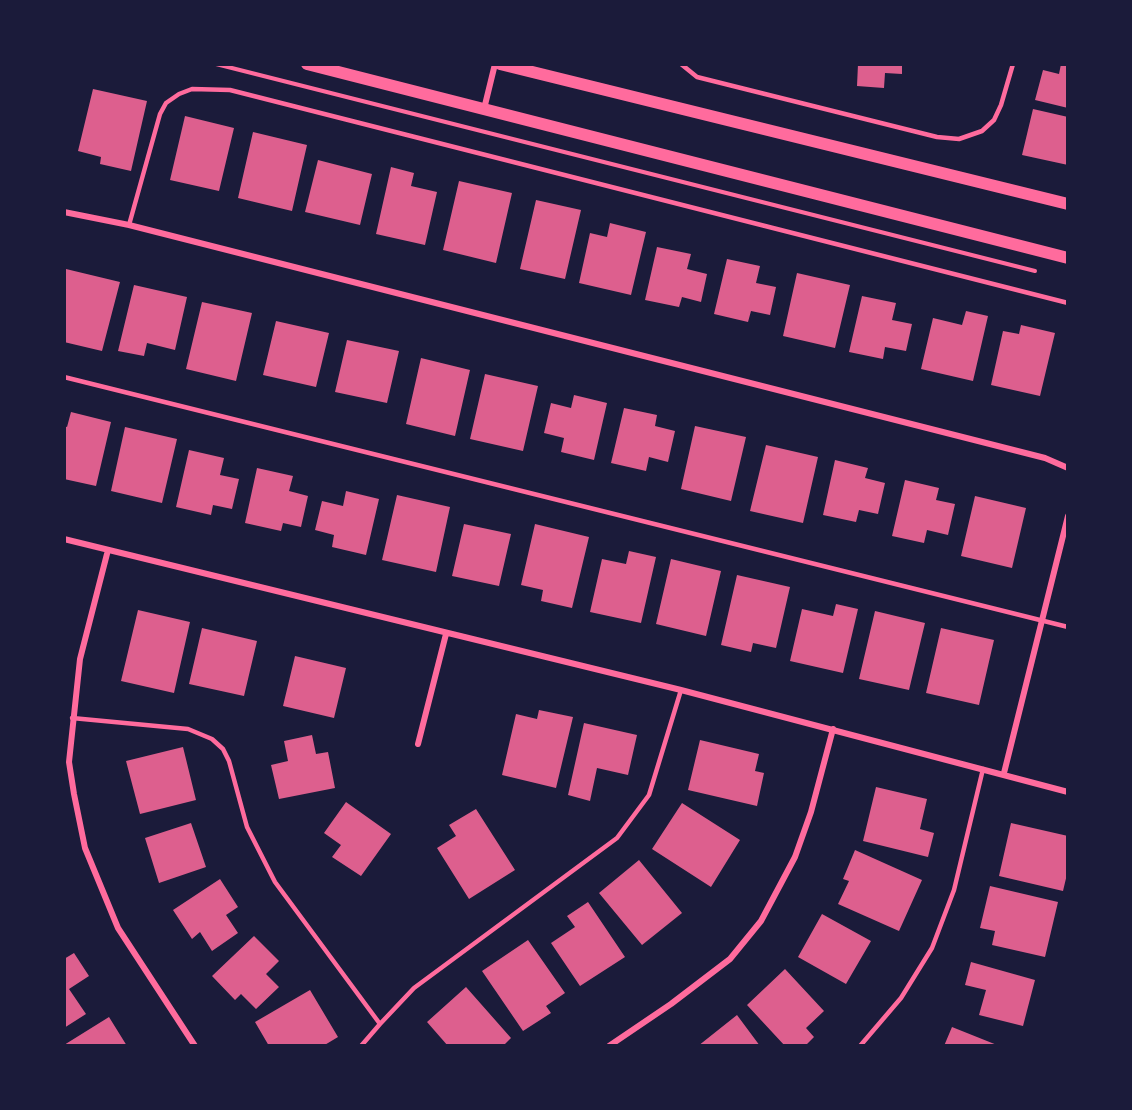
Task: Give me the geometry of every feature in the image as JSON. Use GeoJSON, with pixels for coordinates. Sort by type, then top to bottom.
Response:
{"type":"FeatureCollection","features":[{"type":"Feature","properties":{"kind":"main road"},"geometry":{"type":"LineString","coordinates":[[307,64],[1068,258]]}},
{"type":"Feature","properties":{"kind":"main road"},"geometry":{"type":"LineString","coordinates":[[501,64],[1068,204]]}},
{"type":"Feature","properties":{"kind":"street"},"geometry":{"type":"LineString","coordinates":[[484,109],[495,64]]}},
{"type":"Feature","properties":{"kind":"street"},"geometry":{"type":"LineString","coordinates":[[64,212],[129,225],[1033,455],[1059,462],[1068,468]]}},
{"type":"Feature","properties":{"kind":"street"},"geometry":{"type":"LineString","coordinates":[[1004,773],[1068,516]]}},
{"type":"Feature","properties":{"kind":"street"},"geometry":{"type":"LineString","coordinates":[[64,539],[681,690],[1004,773],[1068,792]]}},
{"type":"Feature","properties":{"kind":"street"},"geometry":{"type":"LineString","coordinates":[[108,550],[80,659],[69,762],[85,848],[94,875],[118,928],[195,1046]]}},
{"type":"Feature","properties":{"kind":"street"},"geometry":{"type":"LineString","coordinates":[[418,744],[446,634]]}},
{"type":"Feature","properties":{"kind":"street"},"geometry":{"type":"LineString","coordinates":[[609,1046],[671,1004],[721,966],[761,921],[795,857],[811,812],[833,729]]}},
{"type":"Feature","properties":{"kind":"lane"},"geometry":{"type":"LineString","coordinates":[[681,64],[689,72],[704,78],[937,137],[959,139],[982,131],[994,120],[1001,105],[1013,64]]}},
{"type":"Feature","properties":{"kind":"lane"},"geometry":{"type":"LineString","coordinates":[[129,225],[160,114],[166,104],[179,94],[192,89],[230,90],[1068,303]]}},
{"type":"Feature","properties":{"kind":"lane"},"geometry":{"type":"LineString","coordinates":[[64,376],[1068,627]]}},
{"type":"Feature","properties":{"kind":"lane"},"geometry":{"type":"LineString","coordinates":[[361,1046],[414,988],[617,838],[649,795],[681,690]]}},
{"type":"Feature","properties":{"kind":"lane"},"geometry":{"type":"LineString","coordinates":[[72,718],[188,729],[212,739],[223,750],[229,761],[247,827],[275,882],[380,1024]]}},
{"type":"Feature","properties":{"kind":"lane"},"geometry":{"type":"LineString","coordinates":[[860,1046],[901,998],[932,948],[954,890],[984,769]]}},
{"type":"Feature","properties":{"kind":"path"},"geometry":{"type":"LineString","coordinates":[[216,64],[1044,273]]}},
{"type":"Feature","properties":{"kind":"building"},"geometry":{"type":"Polygon","coordinates":[[[858,64],[902,64],[902,74],[885,73],[884,88],[857,86],[858,64]]]}},
{"type":"Feature","properties":{"kind":"building"},"geometry":{"type":"Polygon","coordinates":[[[1061,64],[1068,64],[1068,108],[1035,100],[1043,70],[1059,74],[1061,64]]]}},
{"type":"Feature","properties":{"kind":"building"},"geometry":{"type":"Polygon","coordinates":[[[93,89],[147,101],[131,171],[100,164],[101,157],[78,151],[93,89]]]}},
{"type":"Feature","properties":{"kind":"building"},"geometry":{"type":"Polygon","coordinates":[[[1033,109],[1068,117],[1068,165],[1022,155],[1033,109]]]}},
{"type":"Feature","properties":{"kind":"building"},"geometry":{"type":"Polygon","coordinates":[[[185,116],[234,128],[219,191],[170,180],[185,116]]]}},
{"type":"Feature","properties":{"kind":"building"},"geometry":{"type":"Polygon","coordinates":[[[253,132],[307,145],[292,211],[238,198],[253,132]]]}},
{"type":"Feature","properties":{"kind":"building"},"geometry":{"type":"Polygon","coordinates":[[[318,160],[372,174],[360,225],[305,212],[318,160]]]}},
{"type":"Feature","properties":{"kind":"building"},"geometry":{"type":"Polygon","coordinates":[[[391,167],[414,173],[411,186],[437,192],[425,245],[376,234],[391,167]]]}},
{"type":"Feature","properties":{"kind":"building"},"geometry":{"type":"Polygon","coordinates":[[[459,181],[512,193],[496,263],[443,250],[459,181]]]}},
{"type":"Feature","properties":{"kind":"building"},"geometry":{"type":"Polygon","coordinates":[[[536,200],[581,210],[565,279],[520,269],[536,200]]]}},
{"type":"Feature","properties":{"kind":"building"},"geometry":{"type":"Polygon","coordinates":[[[610,223],[646,232],[631,295],[579,283],[590,233],[607,237],[610,223]]]}},
{"type":"Feature","properties":{"kind":"building"},"geometry":{"type":"Polygon","coordinates":[[[657,247],[691,254],[687,269],[707,274],[701,302],[682,297],[679,307],[645,300],[657,247]]]}},
{"type":"Feature","properties":{"kind":"building"},"geometry":{"type":"Polygon","coordinates":[[[727,259],[760,266],[756,283],[776,287],[770,315],[751,311],[748,322],[714,314],[727,259]]]}},
{"type":"Feature","properties":{"kind":"building"},"geometry":{"type":"Polygon","coordinates":[[[66,269],[120,282],[102,351],[64,342],[66,269]]]}},
{"type":"Feature","properties":{"kind":"building"},"geometry":{"type":"Polygon","coordinates":[[[797,273],[850,285],[835,348],[783,336],[797,273]]]}},
{"type":"Feature","properties":{"kind":"building"},"geometry":{"type":"Polygon","coordinates":[[[134,285],[187,297],[175,350],[147,343],[144,356],[118,351],[134,285]]]}},
{"type":"Feature","properties":{"kind":"building"},"geometry":{"type":"Polygon","coordinates":[[[862,296],[896,303],[892,320],[912,324],[906,351],[885,347],[883,359],[849,352],[862,296]]]}},
{"type":"Feature","properties":{"kind":"building"},"geometry":{"type":"Polygon","coordinates":[[[202,302],[252,313],[236,381],[186,369],[202,302]]]}},
{"type":"Feature","properties":{"kind":"building"},"geometry":{"type":"Polygon","coordinates":[[[966,311],[988,316],[973,381],[921,369],[933,318],[962,325],[966,311]]]}},
{"type":"Feature","properties":{"kind":"building"},"geometry":{"type":"Polygon","coordinates":[[[276,321],[329,333],[316,387],[263,375],[276,321]]]}},
{"type":"Feature","properties":{"kind":"building"},"geometry":{"type":"Polygon","coordinates":[[[1021,325],[1055,333],[1040,396],[991,385],[1003,331],[1019,334],[1021,325]]]}},
{"type":"Feature","properties":{"kind":"building"},"geometry":{"type":"Polygon","coordinates":[[[347,340],[399,351],[387,403],[335,392],[347,340]]]}},
{"type":"Feature","properties":{"kind":"building"},"geometry":{"type":"Polygon","coordinates":[[[421,358],[470,370],[455,436],[406,424],[421,358]]]}},
{"type":"Feature","properties":{"kind":"building"},"geometry":{"type":"Polygon","coordinates":[[[485,374],[538,386],[523,451],[470,439],[485,374]]]}},
{"type":"Feature","properties":{"kind":"building"},"geometry":{"type":"Polygon","coordinates":[[[574,395],[607,403],[594,460],[561,452],[564,438],[544,433],[551,403],[571,408],[574,395]]]}},
{"type":"Feature","properties":{"kind":"building"},"geometry":{"type":"Polygon","coordinates":[[[624,408],[657,415],[655,426],[675,431],[668,462],[649,457],[646,471],[611,463],[624,408]]]}},
{"type":"Feature","properties":{"kind":"building"},"geometry":{"type":"Polygon","coordinates":[[[71,412],[111,422],[96,486],[64,479],[64,426],[67,427],[71,412]]]}},
{"type":"Feature","properties":{"kind":"building"},"geometry":{"type":"Polygon","coordinates":[[[695,426],[746,437],[731,501],[681,489],[695,426]]]}},
{"type":"Feature","properties":{"kind":"building"},"geometry":{"type":"Polygon","coordinates":[[[125,427],[177,439],[162,503],[111,491],[125,427]]]}},
{"type":"Feature","properties":{"kind":"building"},"geometry":{"type":"Polygon","coordinates":[[[766,445],[818,457],[803,523],[750,511],[766,445]]]}},
{"type":"Feature","properties":{"kind":"building"},"geometry":{"type":"Polygon","coordinates":[[[189,450],[224,458],[220,475],[239,479],[232,509],[213,505],[211,515],[176,507],[189,450]]]}},
{"type":"Feature","properties":{"kind":"building"},"geometry":{"type":"Polygon","coordinates":[[[835,460],[868,468],[865,478],[885,483],[878,514],[859,510],[856,522],[823,515],[835,460]]]}},
{"type":"Feature","properties":{"kind":"building"},"geometry":{"type":"Polygon","coordinates":[[[257,468],[293,476],[289,491],[308,496],[301,527],[283,523],[281,531],[245,523],[257,468]]]}},
{"type":"Feature","properties":{"kind":"building"},"geometry":{"type":"Polygon","coordinates":[[[905,480],[939,488],[936,500],[955,504],[948,535],[927,530],[924,543],[892,536],[905,480]]]}},
{"type":"Feature","properties":{"kind":"building"},"geometry":{"type":"Polygon","coordinates":[[[346,491],[379,499],[366,555],[332,547],[334,535],[315,530],[322,501],[343,506],[346,491]]]}},
{"type":"Feature","properties":{"kind":"building"},"geometry":{"type":"Polygon","coordinates":[[[397,495],[450,507],[436,572],[382,560],[397,495]]]}},
{"type":"Feature","properties":{"kind":"building"},"geometry":{"type":"Polygon","coordinates":[[[975,496],[1026,508],[1012,568],[961,556],[975,496]]]}},
{"type":"Feature","properties":{"kind":"building"},"geometry":{"type":"Polygon","coordinates":[[[464,524],[511,534],[499,586],[452,576],[464,524]]]}},
{"type":"Feature","properties":{"kind":"building"},"geometry":{"type":"Polygon","coordinates":[[[535,524],[589,537],[572,608],[541,601],[543,590],[521,585],[535,524]]]}},
{"type":"Feature","properties":{"kind":"building"},"geometry":{"type":"Polygon","coordinates":[[[629,551],[656,557],[641,623],[590,612],[602,559],[626,564],[629,551]]]}},
{"type":"Feature","properties":{"kind":"building"},"geometry":{"type":"Polygon","coordinates":[[[671,559],[721,571],[706,636],[656,624],[671,559]]]}},
{"type":"Feature","properties":{"kind":"building"},"geometry":{"type":"Polygon","coordinates":[[[737,575],[790,587],[776,648],[753,643],[751,652],[721,645],[737,575]]]}},
{"type":"Feature","properties":{"kind":"building"},"geometry":{"type":"Polygon","coordinates":[[[836,604],[858,609],[843,673],[790,661],[802,609],[833,616],[836,604]]]}},
{"type":"Feature","properties":{"kind":"building"},"geometry":{"type":"Polygon","coordinates":[[[138,610],[190,622],[174,693],[121,681],[138,610]]]}},
{"type":"Feature","properties":{"kind":"building"},"geometry":{"type":"Polygon","coordinates":[[[875,611],[925,623],[909,690],[859,679],[875,611]]]}},
{"type":"Feature","properties":{"kind":"building"},"geometry":{"type":"Polygon","coordinates":[[[202,628],[257,641],[244,696],[189,684],[202,628]]]}},
{"type":"Feature","properties":{"kind":"building"},"geometry":{"type":"Polygon","coordinates":[[[941,628],[994,640],[979,705],[926,693],[941,628]]]}},
{"type":"Feature","properties":{"kind":"building"},"geometry":{"type":"Polygon","coordinates":[[[295,656],[346,668],[334,718],[283,706],[295,656]]]}},
{"type":"Feature","properties":{"kind":"building"},"geometry":{"type":"Polygon","coordinates":[[[539,710],[573,717],[556,788],[502,775],[516,714],[537,719],[539,710]]]}},
{"type":"Feature","properties":{"kind":"building"},"geometry":{"type":"Polygon","coordinates":[[[584,723],[637,735],[628,775],[597,768],[590,801],[568,795],[584,723]]]}},
{"type":"Feature","properties":{"kind":"building"},"geometry":{"type":"Polygon","coordinates":[[[312,735],[316,754],[328,752],[335,788],[279,799],[271,765],[288,761],[284,741],[312,735]]]}},
{"type":"Feature","properties":{"kind":"building"},"geometry":{"type":"Polygon","coordinates":[[[700,740],[759,754],[755,771],[764,773],[757,806],[688,790],[700,740]]]}},
{"type":"Feature","properties":{"kind":"building"},"geometry":{"type":"Polygon","coordinates":[[[183,747],[196,800],[140,814],[126,761],[183,747]]]}},
{"type":"Feature","properties":{"kind":"building"},"geometry":{"type":"Polygon","coordinates":[[[876,787],[927,799],[920,829],[934,833],[928,857],[863,841],[876,787]]]}},
{"type":"Feature","properties":{"kind":"building"},"geometry":{"type":"Polygon","coordinates":[[[346,802],[391,834],[361,876],[332,857],[341,845],[324,833],[346,802]]]}},
{"type":"Feature","properties":{"kind":"building"},"geometry":{"type":"Polygon","coordinates":[[[682,803],[740,840],[711,887],[652,849],[682,803]]]}},
{"type":"Feature","properties":{"kind":"building"},"geometry":{"type":"Polygon","coordinates":[[[476,809],[515,870],[469,899],[437,848],[456,836],[449,825],[476,809]]]}},
{"type":"Feature","properties":{"kind":"building"},"geometry":{"type":"Polygon","coordinates":[[[191,823],[206,867],[159,883],[145,838],[191,823]]]}},
{"type":"Feature","properties":{"kind":"building"},"geometry":{"type":"Polygon","coordinates":[[[1011,823],[1068,836],[1068,870],[1063,891],[999,876],[1011,823]]]}},
{"type":"Feature","properties":{"kind":"building"},"geometry":{"type":"Polygon","coordinates":[[[855,850],[922,880],[899,931],[838,904],[849,881],[843,879],[855,850]]]}},
{"type":"Feature","properties":{"kind":"building"},"geometry":{"type":"Polygon","coordinates":[[[639,860],[682,913],[642,945],[599,893],[639,860]]]}},
{"type":"Feature","properties":{"kind":"building"},"geometry":{"type":"Polygon","coordinates":[[[220,879],[238,907],[226,915],[238,933],[212,951],[200,932],[192,939],[173,910],[220,879]]]}},
{"type":"Feature","properties":{"kind":"building"},"geometry":{"type":"Polygon","coordinates":[[[990,886],[1058,902],[1045,957],[992,945],[995,931],[980,928],[990,886]]]}},
{"type":"Feature","properties":{"kind":"building"},"geometry":{"type":"Polygon","coordinates":[[[588,902],[625,957],[580,986],[551,943],[575,927],[567,916],[588,902]]]}},
{"type":"Feature","properties":{"kind":"building"},"geometry":{"type":"Polygon","coordinates":[[[822,914],[871,941],[846,984],[798,957],[822,914]]]}},
{"type":"Feature","properties":{"kind":"building"},"geometry":{"type":"Polygon","coordinates":[[[254,936],[279,961],[266,974],[279,987],[256,1009],[241,994],[235,1000],[212,976],[254,936]]]}},
{"type":"Feature","properties":{"kind":"building"},"geometry":{"type":"Polygon","coordinates":[[[528,940],[565,993],[546,1006],[551,1013],[523,1031],[482,971],[528,940]]]}},
{"type":"Feature","properties":{"kind":"building"},"geometry":{"type":"Polygon","coordinates":[[[74,953],[89,976],[69,989],[86,1014],[64,1028],[64,959],[74,953]]]}},
{"type":"Feature","properties":{"kind":"building"},"geometry":{"type":"Polygon","coordinates":[[[971,962],[1035,980],[1023,1026],[979,1015],[986,990],[965,985],[971,962]]]}},
{"type":"Feature","properties":{"kind":"building"},"geometry":{"type":"Polygon","coordinates":[[[785,969],[824,1011],[806,1028],[814,1037],[805,1046],[785,1046],[747,1005],[785,969]]]}},
{"type":"Feature","properties":{"kind":"building"},"geometry":{"type":"Polygon","coordinates":[[[466,987],[511,1038],[503,1046],[448,1046],[427,1022],[466,987]]]}},
{"type":"Feature","properties":{"kind":"building"},"geometry":{"type":"Polygon","coordinates":[[[310,990],[338,1037],[323,1046],[269,1046],[255,1022],[310,990]]]}},
{"type":"Feature","properties":{"kind":"building"},"geometry":{"type":"Polygon","coordinates":[[[737,1015],[760,1046],[698,1046],[737,1015]]]}},
{"type":"Feature","properties":{"kind":"building"},"geometry":{"type":"Polygon","coordinates":[[[109,1017],[127,1046],[64,1046],[64,1045],[109,1017]]]}},
{"type":"Feature","properties":{"kind":"building"},"geometry":{"type":"Polygon","coordinates":[[[952,1027],[997,1045],[997,1046],[944,1046],[952,1027]]]}}]}
